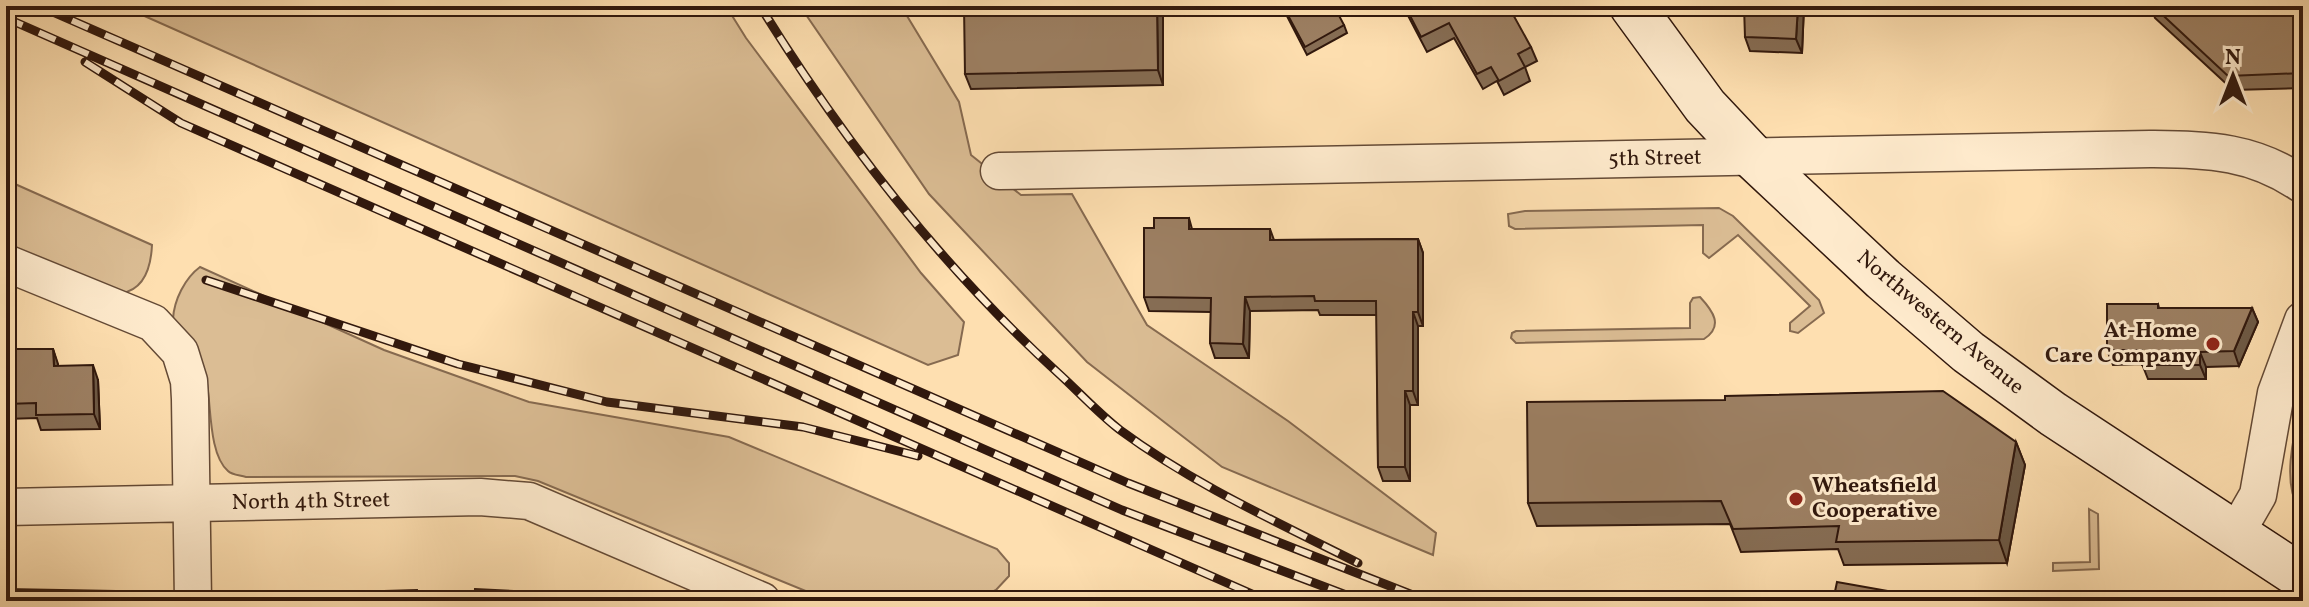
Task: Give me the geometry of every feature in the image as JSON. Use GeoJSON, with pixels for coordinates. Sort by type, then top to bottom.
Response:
{"type":"FeatureCollection","features":[{"type":"Feature","properties":{"kind":"street","name":"Northwestern Avenue"},"geometry":{"type":"LineString","coordinates":[[1632,6],[1705,106],[1753,157],[1883,279],[1968,352],[2053,414],[2303,578]]}},
{"type":"Feature","properties":{"kind":"street","name":"5th Street"},"geometry":{"type":"LineString","coordinates":[[999,171],[2150,149],[2221,151],[2254,160],[2303,185]]}},
{"type":"Feature","properties":{"kind":"street"},"geometry":{"type":"LineString","coordinates":[[6,263],[153,323],[180,352],[189,381],[193,601]]}},
{"type":"Feature","properties":{"kind":"street"},"geometry":{"type":"LineString","coordinates":[[2235,535],[2258,495],[2276,393],[2303,320]]}},
{"type":"Feature","properties":{"kind":"street","name":"North 4th Street"},"geometry":{"type":"LineString","coordinates":[[6,507],[480,497],[529,501],[762,601]]}},
{"type":"Feature","properties":{"kind":"shaded area"},"geometry":{"type":"Polygon","coordinates":[[[122,6],[726,6],[746,38],[921,273],[964,322],[958,355],[928,365],[122,6]]]}},
{"type":"Feature","properties":{"kind":"shaded area"},"geometry":{"type":"Polygon","coordinates":[[[800,6],[901,6],[959,102],[971,155],[1021,195],[1072,194],[1147,325],[1288,421],[1436,533],[1433,555],[1222,467],[1087,362],[929,194],[800,6]]]}},
{"type":"Feature","properties":{"kind":"shaded area"},"geometry":{"type":"Polygon","coordinates":[[[6,180],[152,245],[148,268],[141,282],[122,293],[6,247],[6,180]]]}},
{"type":"Feature","properties":{"kind":"shaded area"},"geometry":{"type":"Polygon","coordinates":[[[1719,208],[1733,216],[1819,300],[1824,313],[1798,333],[1790,331],[1790,323],[1810,306],[1738,235],[1709,258],[1703,253],[1703,225],[1515,229],[1509,226],[1508,214],[1525,211],[1719,208]]]}},
{"type":"Feature","properties":{"kind":"shaded area"},"geometry":{"type":"Polygon","coordinates":[[[200,267],[384,350],[529,402],[729,437],[997,549],[1009,563],[1009,576],[996,590],[974,601],[830,601],[538,481],[515,476],[246,477],[232,473],[221,463],[213,439],[207,384],[200,357],[189,337],[173,319],[181,290],[200,267]]]}},
{"type":"Feature","properties":{"kind":"shaded area"},"geometry":{"type":"Polygon","coordinates":[[[1700,297],[1712,313],[1715,324],[1704,339],[1516,343],[1511,338],[1516,331],[1690,328],[1690,303],[1693,298],[1700,297]]]}},
{"type":"Feature","properties":{"kind":"shaded area"},"geometry":{"type":"Polygon","coordinates":[[[2303,403],[2303,515],[2296,504],[2290,476],[2293,445],[2303,403]]]}},
{"type":"Feature","properties":{"kind":"shaded area"},"geometry":{"type":"Polygon","coordinates":[[[2089,509],[2098,514],[2099,569],[2053,571],[2053,563],[2090,562],[2089,509]]]}},
{"type":"Feature","properties":{"kind":"building"},"geometry":{"type":"Polygon","coordinates":[[[964,6],[1157,6],[1158,70],[965,74],[964,6]]]}},
{"type":"Feature","properties":{"kind":"building"},"geometry":{"type":"Polygon","coordinates":[[[1334,6],[1344,25],[1305,47],[1284,8],[1334,6]]]}},
{"type":"Feature","properties":{"kind":"building"},"geometry":{"type":"Polygon","coordinates":[[[1405,6],[1494,6],[1499,15],[1510,9],[1531,47],[1518,54],[1525,67],[1499,81],[1491,67],[1477,74],[1449,23],[1421,37],[1405,6]]]}},
{"type":"Feature","properties":{"kind":"building"},"geometry":{"type":"Polygon","coordinates":[[[1744,6],[1798,6],[1796,39],[1745,37],[1744,6]]]}},
{"type":"Feature","properties":{"kind":"building"},"geometry":{"type":"Polygon","coordinates":[[[2153,6],[2300,6],[2303,9],[2303,73],[2228,76],[2153,6]]]}},
{"type":"Feature","properties":{"kind":"building"},"geometry":{"type":"Polygon","coordinates":[[[1154,218],[1189,218],[1189,229],[1270,229],[1270,240],[1418,239],[1418,312],[1413,312],[1413,391],[1405,391],[1405,467],[1378,467],[1376,301],[1315,301],[1314,296],[1245,297],[1243,344],[1210,343],[1211,298],[1144,297],[1144,228],[1154,228],[1154,218]]]}},
{"type":"Feature","properties":{"kind":"building"},"geometry":{"type":"Polygon","coordinates":[[[2107,304],[2158,304],[2158,308],[2252,308],[2234,351],[2200,352],[2200,365],[2142,365],[2142,350],[2107,350],[2107,304]]]}},
{"type":"Feature","properties":{"kind":"building"},"geometry":{"type":"Polygon","coordinates":[[[6,349],[53,349],[54,366],[93,365],[94,414],[36,415],[36,403],[6,404],[6,349]]]}},
{"type":"Feature","properties":{"kind":"building","name":"Wheatsfield Cooperative"},"geometry":{"type":"Polygon","coordinates":[[[1943,391],[2016,442],[1999,540],[1836,542],[1839,526],[1733,529],[1721,501],[1528,503],[1527,402],[1725,400],[1725,396],[1943,391]]]}},
{"type":"Feature","properties":{"kind":"building"},"geometry":{"type":"Polygon","coordinates":[[[1837,582],[1944,601],[1833,601],[1837,582]]]}},
{"type":"Feature","properties":{"kind":"building"},"geometry":{"type":"Polygon","coordinates":[[[6,589],[115,591],[115,601],[6,601],[6,589]]]}},
{"type":"Feature","properties":{"kind":"building"},"geometry":{"type":"Polygon","coordinates":[[[475,589],[513,591],[512,601],[474,601],[475,589]]]}},
{"type":"Feature","properties":{"kind":"building"},"geometry":{"type":"Polygon","coordinates":[[[417,590],[418,601],[386,601],[385,591],[417,590]]]}},
{"type":"Feature","properties":{"kind":"building"},"geometry":{"type":"Polygon","coordinates":[[[253,595],[326,596],[326,601],[253,601],[253,595]]]}},
{"type":"Feature","properties":{"kind":"building"},"geometry":{"type":"Polygon","coordinates":[[[995,595],[1009,601],[992,601],[995,595]]]}},
{"type":"Feature","properties":{"kind":"railway"},"geometry":{"type":"LineString","coordinates":[[39,6],[1128,483],[1428,601]]}},
{"type":"Feature","properties":{"kind":"railway"},"geometry":{"type":"LineString","coordinates":[[760,6],[825,105],[896,200],[973,289],[1096,409],[1120,430],[1177,468],[1358,563]]}},
{"type":"Feature","properties":{"kind":"railway"},"geometry":{"type":"LineString","coordinates":[[6,18],[1122,510],[1362,601]]}},
{"type":"Feature","properties":{"kind":"railway"},"geometry":{"type":"LineString","coordinates":[[85,62],[181,123],[1268,601]]}},
{"type":"Feature","properties":{"kind":"railway"},"geometry":{"type":"LineString","coordinates":[[206,280],[458,364],[607,402],[803,427],[918,456]]}},
{"type":"Feature","properties":{"kind":"place","name":"At-Home Care Company"},"geometry":{"type":"Point","coordinates":[2213,344]}},
{"type":"Feature","properties":{"kind":"place","name":"Wheatsfield Cooperative"},"geometry":{"type":"Point","coordinates":[1796,499]}}]}
